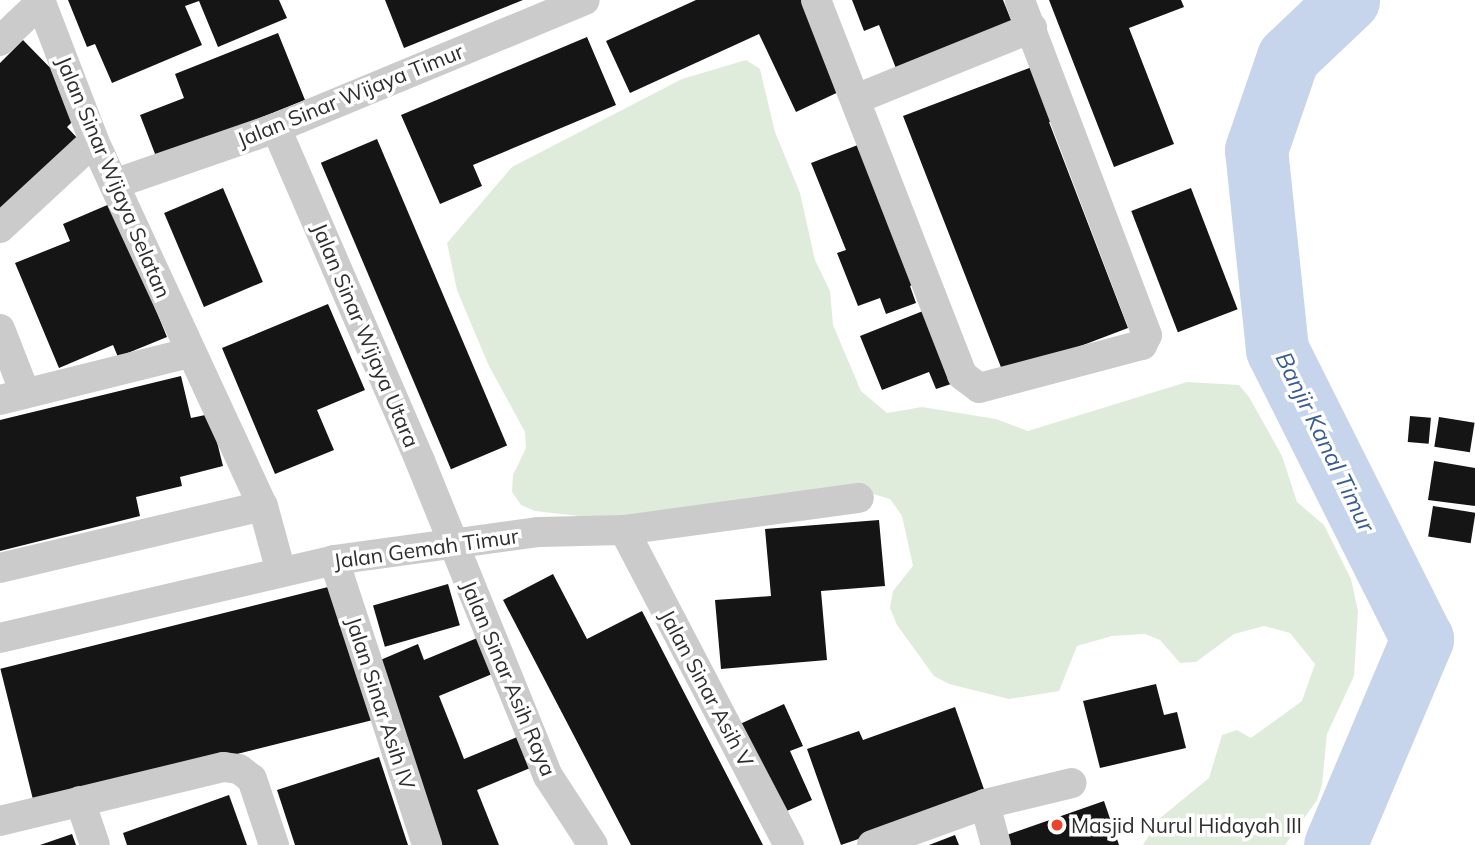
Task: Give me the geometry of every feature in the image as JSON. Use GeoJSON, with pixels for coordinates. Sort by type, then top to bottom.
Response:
{"type":"FeatureCollection","features":[{"type":"Feature","properties":{"kind":"street","name":"Jalan Sinar Wijaya Timur"},"geometry":{"type":"LineString","coordinates":[[114,184],[276,128],[548,7],[584,0]]}},
{"type":"Feature","properties":{"kind":"street"},"geometry":{"type":"LineString","coordinates":[[816,0],[962,375],[969,384],[979,388],[1142,345],[1147,335],[1020,0]]}},
{"type":"Feature","properties":{"kind":"street"},"geometry":{"type":"LineString","coordinates":[[0,41],[40,1]]}},
{"type":"Feature","properties":{"kind":"street","name":"Jalan Sinar Wijaya Selatan"},"geometry":{"type":"LineString","coordinates":[[40,1],[94,141],[189,353],[213,394],[263,506],[281,572]]}},
{"type":"Feature","properties":{"kind":"street"},"geometry":{"type":"LineString","coordinates":[[856,99],[1031,28]]}},
{"type":"Feature","properties":{"kind":"street","name":"Jalan Sinar Wijaya Utara"},"geometry":{"type":"LineString","coordinates":[[276,128],[453,544]]}},
{"type":"Feature","properties":{"kind":"street"},"geometry":{"type":"LineString","coordinates":[[0,228],[94,141]]}},
{"type":"Feature","properties":{"kind":"street"},"geometry":{"type":"LineString","coordinates":[[0,329],[13,396],[189,353]]}},
{"type":"Feature","properties":{"kind":"street","name":"Jalan Gemah Timur"},"geometry":{"type":"LineString","coordinates":[[0,638],[334,560],[539,532],[624,530],[859,498]]}},
{"type":"Feature","properties":{"kind":"street"},"geometry":{"type":"LineString","coordinates":[[0,568],[263,506]]}},
{"type":"Feature","properties":{"kind":"street","name":"Jalan Sinar Asih V"},"geometry":{"type":"LineString","coordinates":[[624,530],[789,845]]}},
{"type":"Feature","properties":{"kind":"street","name":"Jalan Sinar Asih Raya"},"geometry":{"type":"LineString","coordinates":[[453,544],[548,776],[593,845]]}},
{"type":"Feature","properties":{"kind":"street","name":"Jalan Sinar Asih IV"},"geometry":{"type":"LineString","coordinates":[[334,560],[427,845]]}},
{"type":"Feature","properties":{"kind":"street"},"geometry":{"type":"LineString","coordinates":[[0,821],[224,767],[239,769],[252,779],[274,845]]}},
{"type":"Feature","properties":{"kind":"street"},"geometry":{"type":"LineString","coordinates":[[872,845],[985,804],[1072,783]]}},
{"type":"Feature","properties":{"kind":"street"},"geometry":{"type":"LineString","coordinates":[[80,801],[95,845]]}},
{"type":"Feature","properties":{"kind":"street"},"geometry":{"type":"LineString","coordinates":[[985,804],[996,845]]}},
{"type":"Feature","properties":{"kind":"green space"},"geometry":{"type":"Polygon","coordinates":[[[746,60],[760,69],[775,132],[800,193],[815,260],[830,291],[833,325],[861,391],[887,413],[922,407],[996,419],[1028,431],[1187,382],[1239,385],[1249,397],[1282,456],[1297,502],[1324,525],[1351,579],[1358,611],[1354,676],[1327,734],[1322,785],[1317,800],[1285,845],[1143,845],[1159,819],[1209,778],[1222,735],[1237,730],[1251,738],[1302,701],[1315,664],[1290,633],[1264,626],[1234,634],[1196,662],[1180,663],[1160,640],[1145,634],[1112,636],[1077,646],[1059,691],[1009,699],[949,684],[934,676],[897,625],[890,608],[893,591],[913,566],[902,516],[890,499],[846,486],[622,521],[535,511],[521,505],[512,492],[513,475],[526,448],[525,432],[488,364],[457,290],[447,243],[512,167],[682,79],[746,60]]]}},
{"type":"Feature","properties":{"kind":"building"},"geometry":{"type":"Polygon","coordinates":[[[68,0],[279,0],[287,18],[218,47],[199,1],[185,6],[202,45],[112,83],[95,44],[87,47],[68,0]]]}},
{"type":"Feature","properties":{"kind":"building"},"geometry":{"type":"Polygon","coordinates":[[[385,0],[523,0],[404,48],[385,0]]]}},
{"type":"Feature","properties":{"kind":"building"},"geometry":{"type":"Polygon","coordinates":[[[696,0],[804,0],[845,89],[796,112],[759,34],[630,93],[606,41],[696,0]]]}},
{"type":"Feature","properties":{"kind":"building"},"geometry":{"type":"Polygon","coordinates":[[[852,0],[1003,0],[1015,30],[899,76],[879,25],[864,31],[852,0]]]}},
{"type":"Feature","properties":{"kind":"building"},"geometry":{"type":"Polygon","coordinates":[[[1049,0],[1181,0],[1184,7],[1129,28],[1174,144],[1114,167],[1049,0]]]}},
{"type":"Feature","properties":{"kind":"building"},"geometry":{"type":"Polygon","coordinates":[[[278,33],[305,100],[157,159],[140,115],[184,98],[175,74],[278,33]]]}},
{"type":"Feature","properties":{"kind":"building"},"geometry":{"type":"Polygon","coordinates":[[[587,37],[616,105],[473,165],[482,186],[440,204],[401,115],[587,37]]]}},
{"type":"Feature","properties":{"kind":"building"},"geometry":{"type":"Polygon","coordinates":[[[23,40],[65,83],[58,89],[81,113],[67,127],[80,141],[0,218],[0,63],[23,40]]]}},
{"type":"Feature","properties":{"kind":"building"},"geometry":{"type":"Polygon","coordinates":[[[1032,67],[1053,121],[1049,122],[1128,328],[1004,375],[903,116],[1032,67]]]}},
{"type":"Feature","properties":{"kind":"building"},"geometry":{"type":"Polygon","coordinates":[[[377,139],[507,446],[451,469],[321,163],[377,139]]]}},
{"type":"Feature","properties":{"kind":"building"},"geometry":{"type":"Polygon","coordinates":[[[863,143],[918,283],[910,286],[916,303],[886,314],[880,298],[858,306],[837,253],[846,250],[811,163],[863,143]]]}},
{"type":"Feature","properties":{"kind":"building"},"geometry":{"type":"Polygon","coordinates":[[[223,188],[263,282],[204,307],[164,213],[223,188]]]}},
{"type":"Feature","properties":{"kind":"building"},"geometry":{"type":"Polygon","coordinates":[[[1191,188],[1238,309],[1178,332],[1131,211],[1191,188]]]}},
{"type":"Feature","properties":{"kind":"building"},"geometry":{"type":"Polygon","coordinates":[[[112,203],[167,337],[118,357],[113,345],[59,368],[15,263],[70,241],[63,224],[112,203]]]}},
{"type":"Feature","properties":{"kind":"building"},"geometry":{"type":"Polygon","coordinates":[[[328,304],[365,390],[317,410],[334,450],[275,474],[222,348],[328,304]]]}},
{"type":"Feature","properties":{"kind":"building"},"geometry":{"type":"Polygon","coordinates":[[[928,309],[957,382],[936,389],[929,372],[882,390],[860,336],[928,309]]]}},
{"type":"Feature","properties":{"kind":"building"},"geometry":{"type":"Polygon","coordinates":[[[181,376],[191,418],[210,414],[223,466],[180,477],[182,486],[136,497],[140,516],[0,551],[0,420],[181,376]]]}},
{"type":"Feature","properties":{"kind":"building"},"geometry":{"type":"Polygon","coordinates":[[[1410,416],[1431,418],[1429,444],[1408,442],[1410,416]]]}},
{"type":"Feature","properties":{"kind":"building"},"geometry":{"type":"Polygon","coordinates":[[[1439,417],[1475,423],[1470,452],[1434,447],[1439,417]]]}},
{"type":"Feature","properties":{"kind":"building"},"geometry":{"type":"Polygon","coordinates":[[[1434,461],[1475,468],[1475,506],[1428,500],[1434,461]]]}},
{"type":"Feature","properties":{"kind":"building"},"geometry":{"type":"Polygon","coordinates":[[[1433,506],[1475,513],[1471,543],[1428,537],[1433,506]]]}},
{"type":"Feature","properties":{"kind":"building"},"geometry":{"type":"Polygon","coordinates":[[[879,520],[885,586],[821,591],[827,660],[721,669],[715,600],[771,596],[765,529],[879,520]]]}},
{"type":"Feature","properties":{"kind":"building"},"geometry":{"type":"Polygon","coordinates":[[[553,574],[587,639],[642,611],[763,845],[631,845],[503,600],[553,574]]]}},
{"type":"Feature","properties":{"kind":"building"},"geometry":{"type":"Polygon","coordinates":[[[340,584],[374,720],[34,805],[0,669],[340,584]]]}},
{"type":"Feature","properties":{"kind":"building"},"geometry":{"type":"Polygon","coordinates":[[[448,584],[460,625],[385,647],[373,605],[448,584]]]}},
{"type":"Feature","properties":{"kind":"building"},"geometry":{"type":"Polygon","coordinates":[[[482,636],[497,672],[439,696],[464,759],[522,735],[535,766],[477,790],[499,845],[438,845],[378,661],[418,644],[424,660],[482,636]]]}},
{"type":"Feature","properties":{"kind":"building"},"geometry":{"type":"Polygon","coordinates":[[[1156,684],[1164,715],[1177,712],[1186,748],[1100,768],[1083,701],[1156,684]]]}},
{"type":"Feature","properties":{"kind":"building"},"geometry":{"type":"Polygon","coordinates":[[[784,704],[803,746],[790,751],[812,800],[780,814],[740,724],[784,704]]]}},
{"type":"Feature","properties":{"kind":"building"},"geometry":{"type":"Polygon","coordinates":[[[955,707],[986,795],[841,845],[807,749],[859,731],[863,740],[955,707]]]}},
{"type":"Feature","properties":{"kind":"building"},"geometry":{"type":"Polygon","coordinates":[[[379,757],[408,845],[295,845],[277,790],[379,757]]]}},
{"type":"Feature","properties":{"kind":"building"},"geometry":{"type":"Polygon","coordinates":[[[229,795],[247,845],[127,845],[123,833],[229,795]]]}},
{"type":"Feature","properties":{"kind":"building"},"geometry":{"type":"Polygon","coordinates":[[[1104,801],[1119,845],[1008,845],[1004,836],[1104,801]]]}},
{"type":"Feature","properties":{"kind":"building"},"geometry":{"type":"Polygon","coordinates":[[[72,834],[76,845],[40,845],[72,834]]]}},
{"type":"Feature","properties":{"kind":"building"},"geometry":{"type":"Polygon","coordinates":[[[955,835],[959,845],[929,845],[955,835]]]}},
{"type":"Feature","properties":{"kind":"waterway","name":"Banjir Kanal Timur"},"geometry":{"type":"LineString","coordinates":[[1335,845],[1422,639],[1277,349],[1256,150],[1288,57],[1348,0]]}},
{"type":"Feature","properties":{"kind":"place","name":"Masjid Nurul Hidayah III"},"geometry":{"type":"Point","coordinates":[1057,825]}}]}
